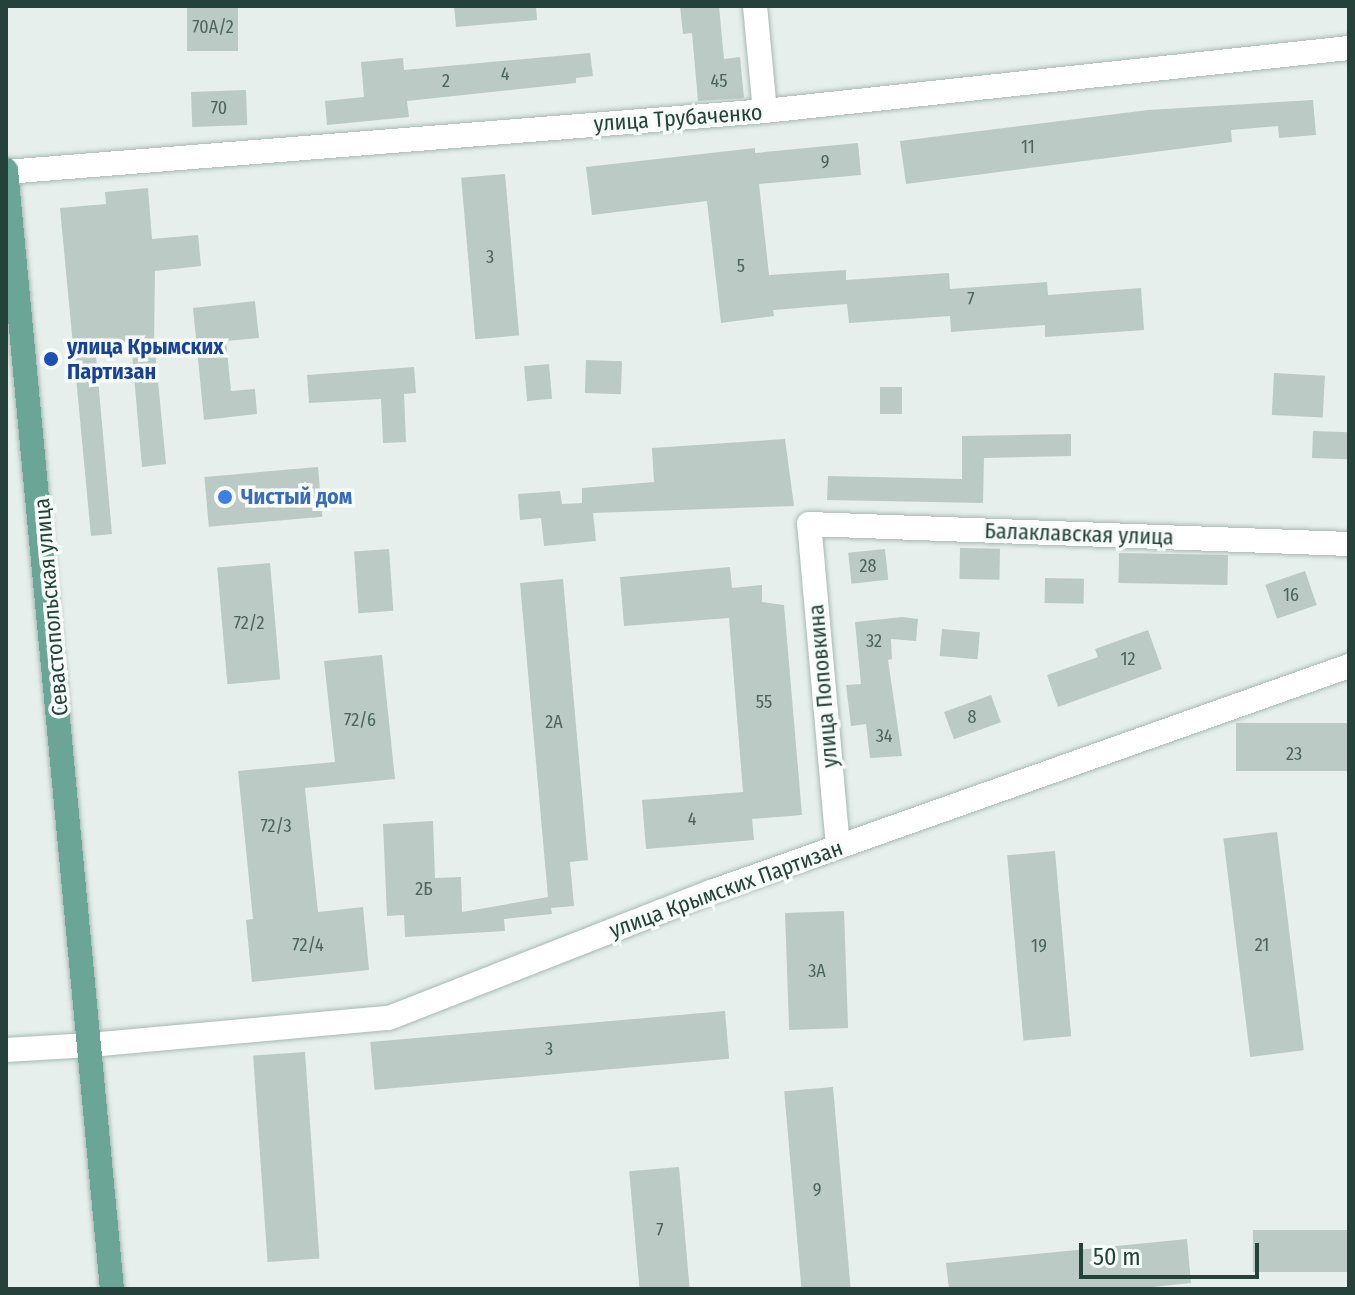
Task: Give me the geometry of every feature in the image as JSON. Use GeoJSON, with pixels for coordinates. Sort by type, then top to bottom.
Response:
{"type":"FeatureCollection","features":[{"type":"Feature","properties":{"kind":"main road","name":"Севастопольская улица"},"geometry":{"type":"LineString","coordinates":[[6,171],[112,1289]]}},
{"type":"Feature","properties":{"kind":"street"},"geometry":{"type":"LineString","coordinates":[[755,6],[765,111]]}},
{"type":"Feature","properties":{"kind":"street","name":"улица Трубаченко"},"geometry":{"type":"LineString","coordinates":[[6,171],[765,111],[1349,48]]}},
{"type":"Feature","properties":{"kind":"street","name":"Балаклавская улица"},"geometry":{"type":"LineString","coordinates":[[809,524],[1349,544]]}},
{"type":"Feature","properties":{"kind":"street","name":"улица Поповкина"},"geometry":{"type":"LineString","coordinates":[[809,524],[838,847]]}},
{"type":"Feature","properties":{"kind":"street","name":"улица Крымских Партизан"},"geometry":{"type":"LineString","coordinates":[[90,1045],[389,1018],[838,847],[1349,666]]}},
{"type":"Feature","properties":{"kind":"street"},"geometry":{"type":"LineString","coordinates":[[6,1050],[90,1045]]}},
{"type":"Feature","properties":{"kind":"building"},"geometry":{"type":"Polygon","coordinates":[[[187,6],[238,6],[238,51],[187,51],[187,6]]]}},
{"type":"Feature","properties":{"kind":"building"},"geometry":{"type":"Polygon","coordinates":[[[454,6],[536,6],[537,20],[456,27],[454,6]]]}},
{"type":"Feature","properties":{"kind":"building"},"geometry":{"type":"Polygon","coordinates":[[[680,6],[719,6],[724,59],[740,57],[744,98],[698,101],[692,33],[683,34],[680,6]]]}},
{"type":"Feature","properties":{"kind":"building"},"geometry":{"type":"Polygon","coordinates":[[[590,53],[593,76],[576,78],[576,83],[407,101],[409,117],[327,125],[325,101],[364,97],[361,62],[403,58],[404,70],[590,53]]]}},
{"type":"Feature","properties":{"kind":"building"},"geometry":{"type":"Polygon","coordinates":[[[246,90],[247,125],[192,127],[191,92],[246,90]]]}},
{"type":"Feature","properties":{"kind":"building"},"geometry":{"type":"Polygon","coordinates":[[[1313,100],[1316,135],[1279,138],[1278,126],[1231,130],[1232,142],[906,184],[900,141],[1148,110],[1313,100]]]}},
{"type":"Feature","properties":{"kind":"building"},"geometry":{"type":"Polygon","coordinates":[[[858,143],[861,175],[759,184],[769,275],[846,270],[846,280],[949,273],[950,289],[1047,282],[1048,295],[1141,288],[1144,330],[1045,337],[1045,325],[951,332],[950,316],[849,323],[847,304],[773,310],[774,316],[721,323],[707,201],[592,215],[586,167],[755,148],[755,153],[858,143]]]}},
{"type":"Feature","properties":{"kind":"building"},"geometry":{"type":"Polygon","coordinates":[[[505,174],[519,335],[475,339],[461,178],[505,174]]]}},
{"type":"Feature","properties":{"kind":"building"},"geometry":{"type":"Polygon","coordinates":[[[148,188],[152,239],[198,235],[201,266],[155,271],[154,340],[166,464],[142,467],[131,342],[95,346],[112,534],[91,536],[60,208],[106,204],[105,192],[148,188]]]}},
{"type":"Feature","properties":{"kind":"building"},"geometry":{"type":"Polygon","coordinates":[[[255,301],[259,338],[226,341],[231,391],[255,389],[257,414],[204,420],[193,308],[255,301]]]}},
{"type":"Feature","properties":{"kind":"building"},"geometry":{"type":"Polygon","coordinates":[[[586,360],[622,361],[621,394],[585,393],[586,360]]]}},
{"type":"Feature","properties":{"kind":"building"},"geometry":{"type":"Polygon","coordinates":[[[549,364],[552,399],[527,401],[524,366],[549,364]]]}},
{"type":"Feature","properties":{"kind":"building"},"geometry":{"type":"Polygon","coordinates":[[[414,367],[416,393],[404,394],[406,442],[383,443],[381,399],[309,403],[307,375],[414,367]]]}},
{"type":"Feature","properties":{"kind":"building"},"geometry":{"type":"Polygon","coordinates":[[[1274,373],[1325,376],[1323,418],[1272,415],[1274,373]]]}},
{"type":"Feature","properties":{"kind":"building"},"geometry":{"type":"Polygon","coordinates":[[[880,387],[902,387],[902,414],[880,414],[880,387]]]}},
{"type":"Feature","properties":{"kind":"building"},"geometry":{"type":"Polygon","coordinates":[[[1313,431],[1349,432],[1348,459],[1312,458],[1313,431]]]}},
{"type":"Feature","properties":{"kind":"building"},"geometry":{"type":"Polygon","coordinates":[[[1071,434],[1071,456],[984,458],[983,503],[827,500],[828,476],[962,479],[962,436],[1071,434]]]}},
{"type":"Feature","properties":{"kind":"building"},"geometry":{"type":"Polygon","coordinates":[[[785,439],[794,506],[593,513],[596,541],[544,546],[541,518],[520,520],[518,494],[560,491],[562,504],[582,503],[582,488],[654,482],[652,448],[785,439]]]}},
{"type":"Feature","properties":{"kind":"building"},"geometry":{"type":"Polygon","coordinates":[[[318,467],[322,517],[209,527],[204,477],[318,467]]]}},
{"type":"Feature","properties":{"kind":"building"},"geometry":{"type":"Polygon","coordinates":[[[960,548],[1000,549],[999,580],[959,579],[960,548]]]}},
{"type":"Feature","properties":{"kind":"building"},"geometry":{"type":"Polygon","coordinates":[[[389,549],[393,611],[358,613],[354,551],[389,549]]]}},
{"type":"Feature","properties":{"kind":"building"},"geometry":{"type":"Polygon","coordinates":[[[885,549],[888,580],[851,584],[848,553],[885,549]]]}},
{"type":"Feature","properties":{"kind":"building"},"geometry":{"type":"Polygon","coordinates":[[[1119,553],[1228,555],[1227,585],[1118,583],[1119,553]]]}},
{"type":"Feature","properties":{"kind":"building"},"geometry":{"type":"Polygon","coordinates":[[[270,563],[280,680],[227,684],[217,568],[270,563]]]}},
{"type":"Feature","properties":{"kind":"building"},"geometry":{"type":"Polygon","coordinates":[[[730,567],[732,588],[762,585],[762,602],[784,605],[802,815],[752,819],[754,840],[646,849],[642,800],[743,792],[729,618],[624,626],[620,577],[730,567]]]}},
{"type":"Feature","properties":{"kind":"building"},"geometry":{"type":"Polygon","coordinates":[[[1305,571],[1317,605],[1277,619],[1265,585],[1305,571]]]}},
{"type":"Feature","properties":{"kind":"building"},"geometry":{"type":"Polygon","coordinates":[[[1045,578],[1084,579],[1084,604],[1045,603],[1045,578]]]}},
{"type":"Feature","properties":{"kind":"building"},"geometry":{"type":"Polygon","coordinates":[[[563,579],[588,860],[570,862],[574,906],[551,908],[552,914],[504,919],[505,931],[405,937],[404,915],[387,916],[383,824],[433,821],[435,878],[461,877],[462,912],[548,897],[520,583],[563,579]]]}},
{"type":"Feature","properties":{"kind":"building"},"geometry":{"type":"Polygon","coordinates":[[[902,617],[918,619],[916,641],[891,639],[892,659],[888,660],[902,756],[870,758],[866,724],[851,726],[846,685],[861,684],[855,622],[902,617]]]}},
{"type":"Feature","properties":{"kind":"building"},"geometry":{"type":"Polygon","coordinates":[[[942,629],[980,632],[978,659],[940,656],[942,629]]]}},
{"type":"Feature","properties":{"kind":"building"},"geometry":{"type":"Polygon","coordinates":[[[1148,630],[1162,669],[1058,707],[1047,675],[1098,657],[1095,649],[1148,630]]]}},
{"type":"Feature","properties":{"kind":"building"},"geometry":{"type":"Polygon","coordinates":[[[382,655],[395,779],[305,788],[318,912],[363,907],[369,970],[252,982],[246,920],[253,919],[238,771],[335,762],[324,661],[382,655]]]}},
{"type":"Feature","properties":{"kind":"building"},"geometry":{"type":"Polygon","coordinates":[[[991,695],[1001,722],[954,739],[944,712],[991,695]]]}},
{"type":"Feature","properties":{"kind":"building"},"geometry":{"type":"Polygon","coordinates":[[[1236,723],[1349,723],[1349,771],[1236,771],[1236,723]]]}},
{"type":"Feature","properties":{"kind":"building"},"geometry":{"type":"Polygon","coordinates":[[[1277,832],[1304,1050],[1250,1057],[1223,839],[1277,832]]]}},
{"type":"Feature","properties":{"kind":"building"},"geometry":{"type":"Polygon","coordinates":[[[1055,851],[1071,1036],[1023,1040],[1007,855],[1055,851]]]}},
{"type":"Feature","properties":{"kind":"building"},"geometry":{"type":"Polygon","coordinates":[[[844,911],[848,1028],[789,1030],[785,913],[844,911]]]}},
{"type":"Feature","properties":{"kind":"building"},"geometry":{"type":"Polygon","coordinates":[[[725,1011],[729,1059],[375,1090],[370,1042],[725,1011]]]}},
{"type":"Feature","properties":{"kind":"building"},"geometry":{"type":"Polygon","coordinates":[[[305,1052],[319,1258],[268,1262],[253,1056],[305,1052]]]}},
{"type":"Feature","properties":{"kind":"building"},"geometry":{"type":"Polygon","coordinates":[[[833,1087],[851,1289],[801,1289],[784,1091],[833,1087]]]}},
{"type":"Feature","properties":{"kind":"building"},"geometry":{"type":"Polygon","coordinates":[[[679,1167],[690,1289],[639,1289],[629,1171],[679,1167]]]}},
{"type":"Feature","properties":{"kind":"building"},"geometry":{"type":"Polygon","coordinates":[[[1253,1230],[1349,1230],[1349,1272],[1253,1272],[1253,1230]]]}},
{"type":"Feature","properties":{"kind":"building"},"geometry":{"type":"Polygon","coordinates":[[[1187,1239],[1191,1283],[1134,1289],[949,1289],[946,1263],[1187,1239]]]}},
{"type":"Feature","properties":{"kind":"place","name":"улица Крымских Партизан"},"geometry":{"type":"Point","coordinates":[51,359]}},
{"type":"Feature","properties":{"kind":"place","name":"Чистый дом"},"geometry":{"type":"Point","coordinates":[225,497]}}]}
